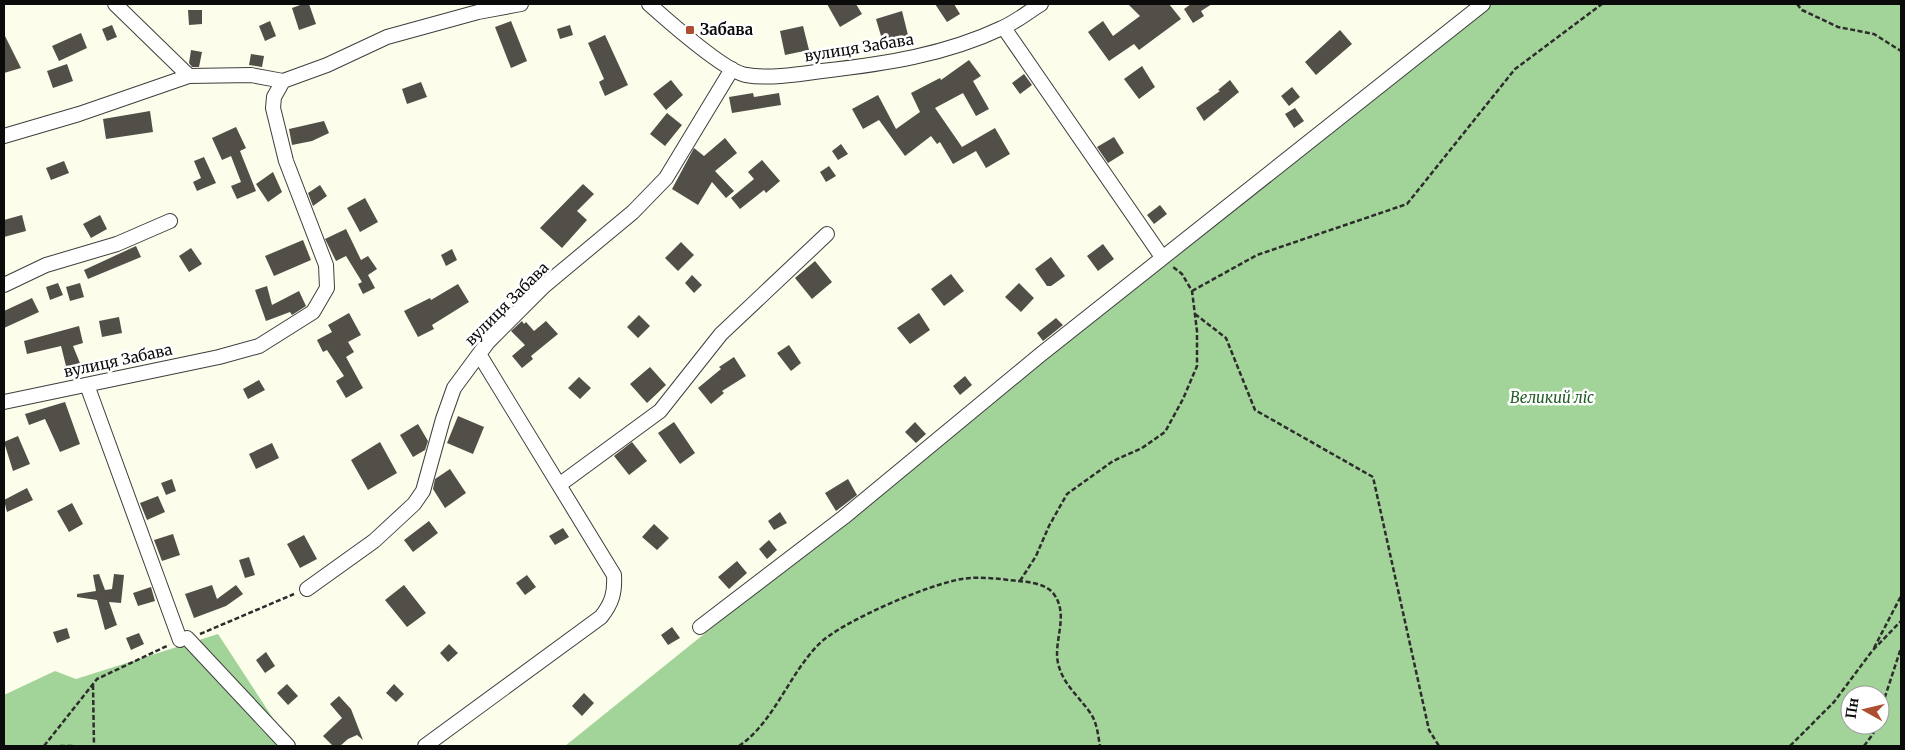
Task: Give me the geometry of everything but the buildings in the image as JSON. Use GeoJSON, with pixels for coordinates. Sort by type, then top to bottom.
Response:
{"type":"FeatureCollection","features":[{"type":"Feature","properties":{"kind":"street"},"geometry":{"type":"LineString","coordinates":[[115,4],[190,76]]}},
{"type":"Feature","properties":{"kind":"street"},"geometry":{"type":"LineString","coordinates":[[4,136],[78,114],[190,76],[251,75],[283,81],[327,65],[387,38],[478,12],[521,4]]}},
{"type":"Feature","properties":{"kind":"street","name":"вулиця Забава"},"geometry":{"type":"LineString","coordinates":[[649,4],[673,26],[732,70],[746,75],[794,74],[907,60],[974,40],[1004,28],[1040,4]]}},
{"type":"Feature","properties":{"kind":"street"},"geometry":{"type":"LineString","coordinates":[[700,627],[844,517],[1162,258],[1483,4]]}},
{"type":"Feature","properties":{"kind":"street"},"geometry":{"type":"LineString","coordinates":[[1004,28],[1162,258]]}},
{"type":"Feature","properties":{"kind":"street","name":"вулиця Забава"},"geometry":{"type":"LineString","coordinates":[[307,589],[374,541],[414,504],[423,491],[443,419],[454,388],[479,354],[544,286],[633,212],[666,178],[732,70]]}},
{"type":"Feature","properties":{"kind":"street","name":"вулиця Забава"},"geometry":{"type":"LineString","coordinates":[[4,402],[220,357],[259,346],[313,312],[327,288],[326,265],[286,161],[273,108],[274,97],[283,81]]}},
{"type":"Feature","properties":{"kind":"street"},"geometry":{"type":"LineString","coordinates":[[4,285],[46,265],[117,244],[170,220]]}},
{"type":"Feature","properties":{"kind":"street"},"geometry":{"type":"LineString","coordinates":[[559,485],[660,411],[721,334],[827,234]]}},
{"type":"Feature","properties":{"kind":"street"},"geometry":{"type":"LineString","coordinates":[[425,746],[601,617],[610,606],[615,591],[614,575],[479,354]]}},
{"type":"Feature","properties":{"kind":"street"},"geometry":{"type":"LineString","coordinates":[[87,385],[183,639],[288,746]]}},
{"type":"Feature","properties":{"kind":"path"},"geometry":{"type":"LineString","coordinates":[[1192,291],[1257,255],[1407,204],[1515,68],[1602,4]]}},
{"type":"Feature","properties":{"kind":"path"},"geometry":{"type":"LineString","coordinates":[[1796,4],[1802,10],[1838,27],[1874,34],[1901,51]]}},
{"type":"Feature","properties":{"kind":"path"},"geometry":{"type":"LineString","coordinates":[[1020,582],[1036,556],[1049,526],[1067,494],[1113,461],[1142,448],[1165,432],[1183,399],[1197,366],[1192,291],[1182,274],[1162,258]]}},
{"type":"Feature","properties":{"kind":"path"},"geometry":{"type":"LineString","coordinates":[[1195,314],[1226,338],[1255,410],[1373,477],[1429,730],[1439,746]]}},
{"type":"Feature","properties":{"kind":"path"},"geometry":{"type":"LineString","coordinates":[[739,746],[758,730],[800,667],[818,644],[840,630],[888,605],[940,584],[962,579],[985,578],[1042,586],[1052,592],[1058,601],[1061,621],[1057,660],[1060,672],[1068,687],[1091,714],[1097,728],[1100,746]]}},
{"type":"Feature","properties":{"kind":"path"},"geometry":{"type":"LineString","coordinates":[[44,746],[97,679],[183,639],[212,630],[307,589]]}},
{"type":"Feature","properties":{"kind":"path"},"geometry":{"type":"LineString","coordinates":[[1872,652],[1901,596]]}},
{"type":"Feature","properties":{"kind":"path"},"geometry":{"type":"LineString","coordinates":[[1790,746],[1834,702],[1872,652],[1901,622]]}},
{"type":"Feature","properties":{"kind":"path"},"geometry":{"type":"LineString","coordinates":[[1889,685],[1901,648]]}},
{"type":"Feature","properties":{"kind":"path"},"geometry":{"type":"LineString","coordinates":[[93,684],[94,746]]}},
{"type":"Feature","properties":{"kind":"path"},"geometry":{"type":"LineString","coordinates":[[1864,746],[1872,735]]}},
{"type":"Feature","properties":{"kind":"path"},"geometry":{"type":"LineString","coordinates":[[60,746],[73,746]]}},
{"type":"Feature","properties":{"kind":"green space","name":"Великий ліс"},"geometry":{"type":"Polygon","coordinates":[[[1486,4],[1901,4],[1901,746],[565,746],[1486,4]]]}},
{"type":"Feature","properties":{"kind":"green space"},"geometry":{"type":"Polygon","coordinates":[[[218,634],[291,746],[4,746],[4,695],[55,671],[76,679],[218,634]]]}},
{"type":"Feature","properties":{"kind":"place","name":"Забава"},"geometry":{"type":"Point","coordinates":[690,30]}}]}
